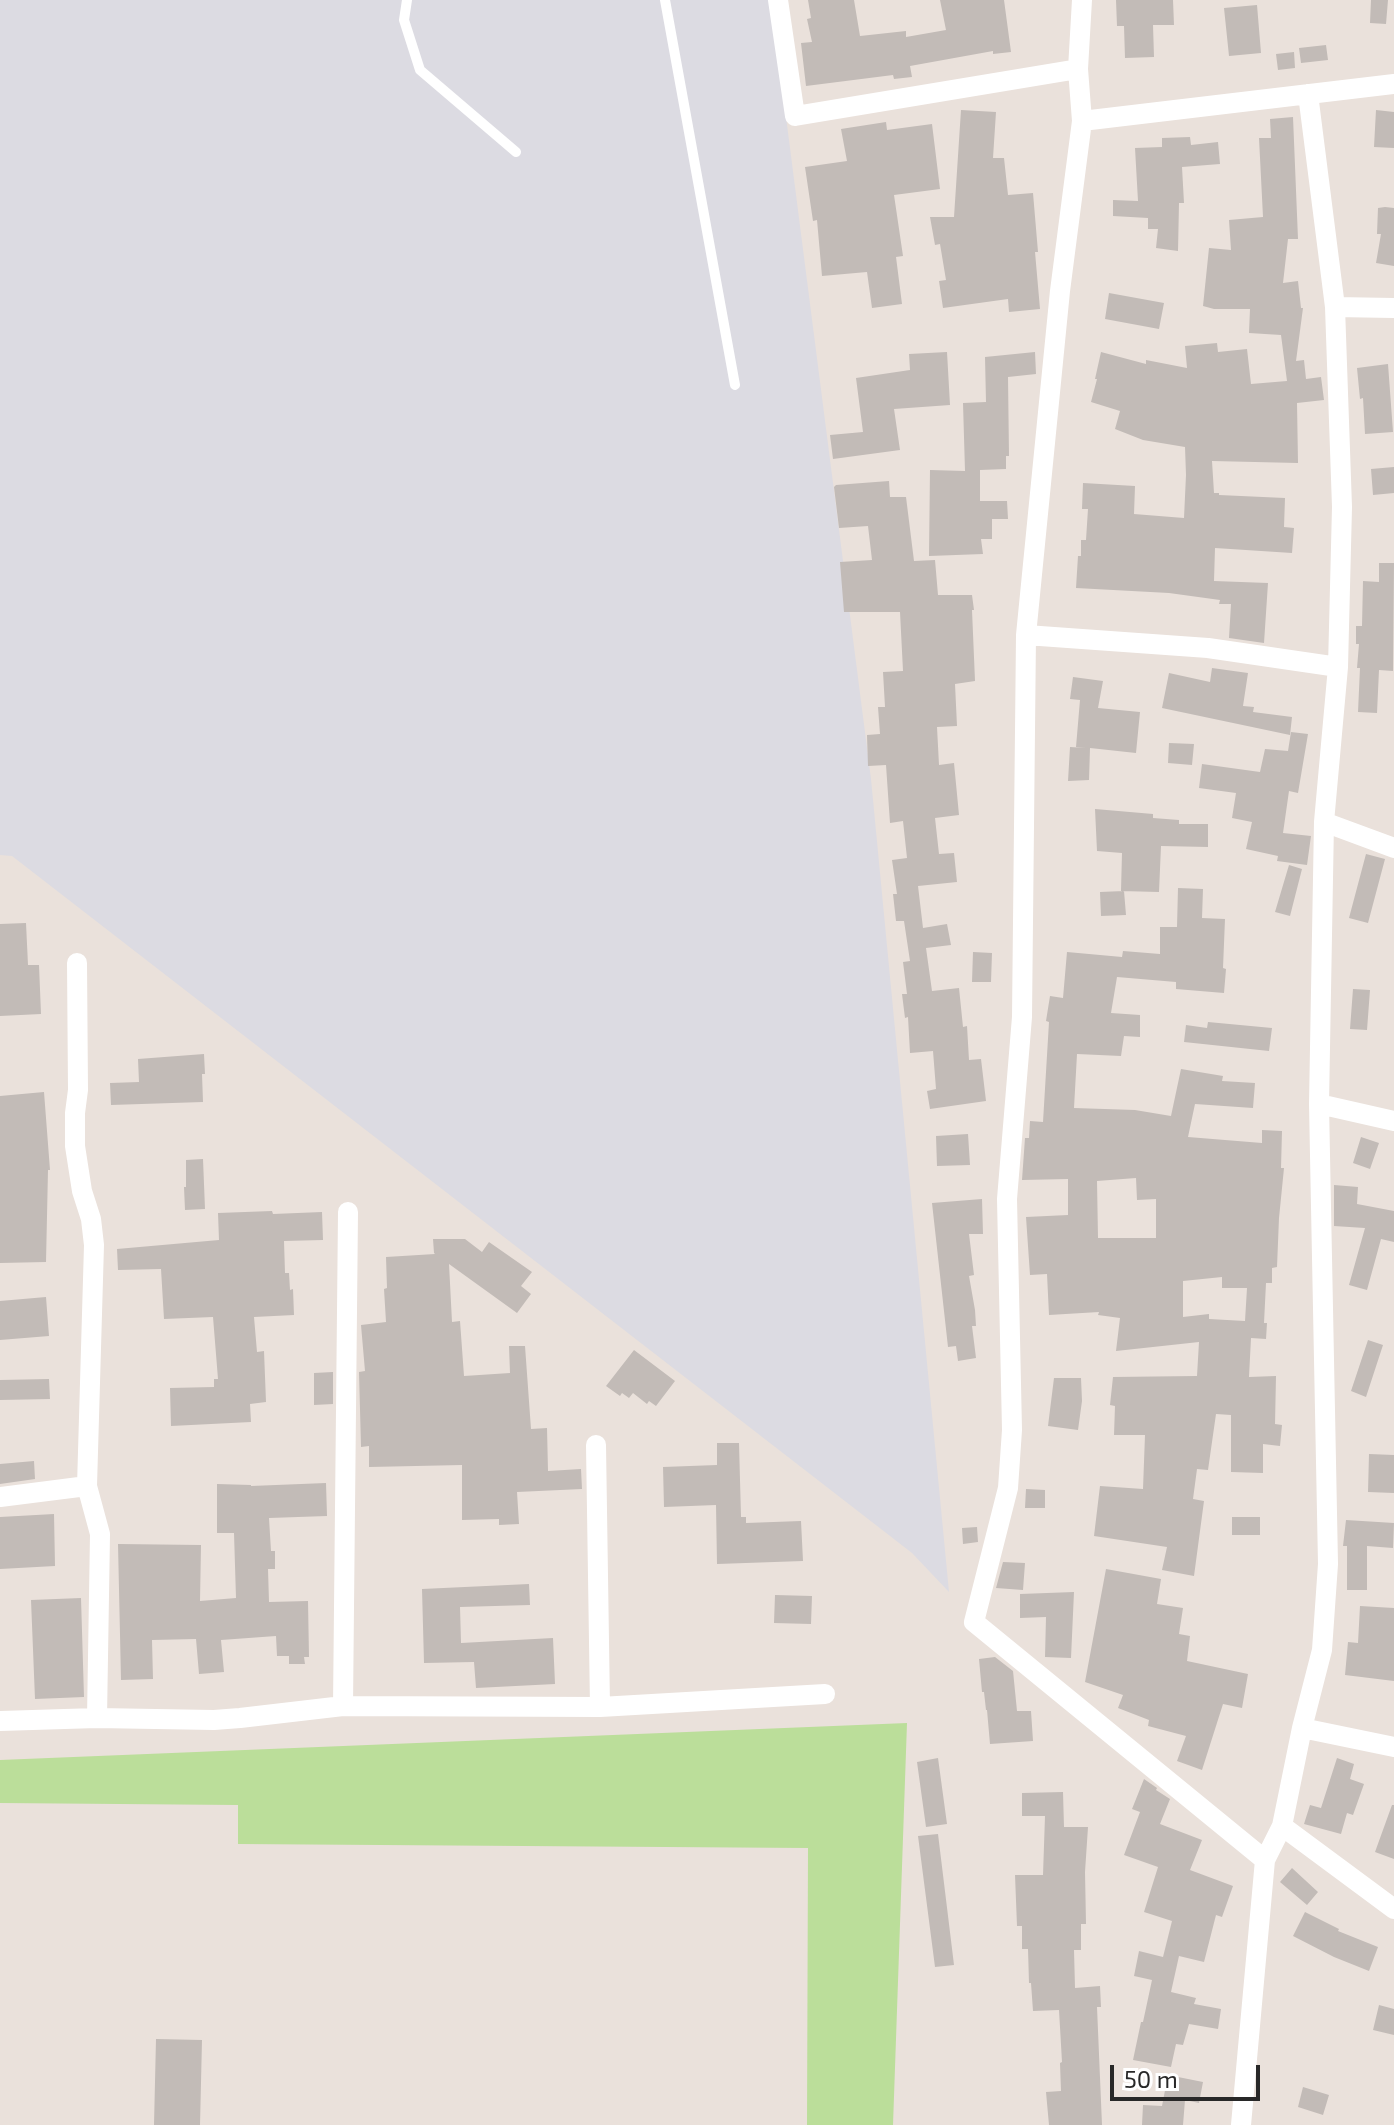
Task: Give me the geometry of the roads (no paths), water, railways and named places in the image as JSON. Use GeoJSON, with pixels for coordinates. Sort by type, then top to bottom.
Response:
{"type":"FeatureCollection","features":[{"type":"Feature","properties":{"kind":"street"},"geometry":{"type":"LineString","coordinates":[[778,0],[795,116],[1078,69]]}},
{"type":"Feature","properties":{"kind":"street"},"geometry":{"type":"LineString","coordinates":[[1082,0],[1078,69],[1082,121],[1060,291],[1026,635],[1022,1017],[1007,1199],[1012,1430],[1008,1488],[974,1622],[1265,1860]]}},
{"type":"Feature","properties":{"kind":"street"},"geometry":{"type":"LineString","coordinates":[[1082,121],[1394,84]]}},
{"type":"Feature","properties":{"kind":"street"},"geometry":{"type":"LineString","coordinates":[[1241,2125],[1265,1860],[1282,1826],[1322,1650],[1328,1564],[1319,1104],[1324,822],[1338,667],[1342,507],[1335,307],[1308,94]]}},
{"type":"Feature","properties":{"kind":"street"},"geometry":{"type":"LineString","coordinates":[[1335,307],[1394,308]]}},
{"type":"Feature","properties":{"kind":"street"},"geometry":{"type":"LineString","coordinates":[[1026,635],[1208,648],[1338,667]]}},
{"type":"Feature","properties":{"kind":"street"},"geometry":{"type":"LineString","coordinates":[[1324,822],[1394,848]]}},
{"type":"Feature","properties":{"kind":"street"},"geometry":{"type":"LineString","coordinates":[[77,963],[75,1146],[94,1245],[87,1486],[100,1534],[97,1718]]}},
{"type":"Feature","properties":{"kind":"street"},"geometry":{"type":"LineString","coordinates":[[1319,1104],[1394,1121]]}},
{"type":"Feature","properties":{"kind":"street"},"geometry":{"type":"LineString","coordinates":[[343,1706],[348,1212]]}},
{"type":"Feature","properties":{"kind":"street"},"geometry":{"type":"LineString","coordinates":[[596,1445],[600,1707]]}},
{"type":"Feature","properties":{"kind":"street"},"geometry":{"type":"LineString","coordinates":[[0,1497],[87,1486]]}},
{"type":"Feature","properties":{"kind":"street"},"geometry":{"type":"LineString","coordinates":[[0,1721],[240,1718],[343,1706],[600,1707],[825,1694]]}},
{"type":"Feature","properties":{"kind":"street"},"geometry":{"type":"LineString","coordinates":[[1302,1728],[1394,1747]]}},
{"type":"Feature","properties":{"kind":"street"},"geometry":{"type":"LineString","coordinates":[[1282,1826],[1394,1909]]}},
{"type":"Feature","properties":{"kind":"lane"},"geometry":{"type":"LineString","coordinates":[[407,0],[404,20],[420,70],[516,152]]}},
{"type":"Feature","properties":{"kind":"lane"},"geometry":{"type":"LineString","coordinates":[[665,0],[735,385]]}}]}
